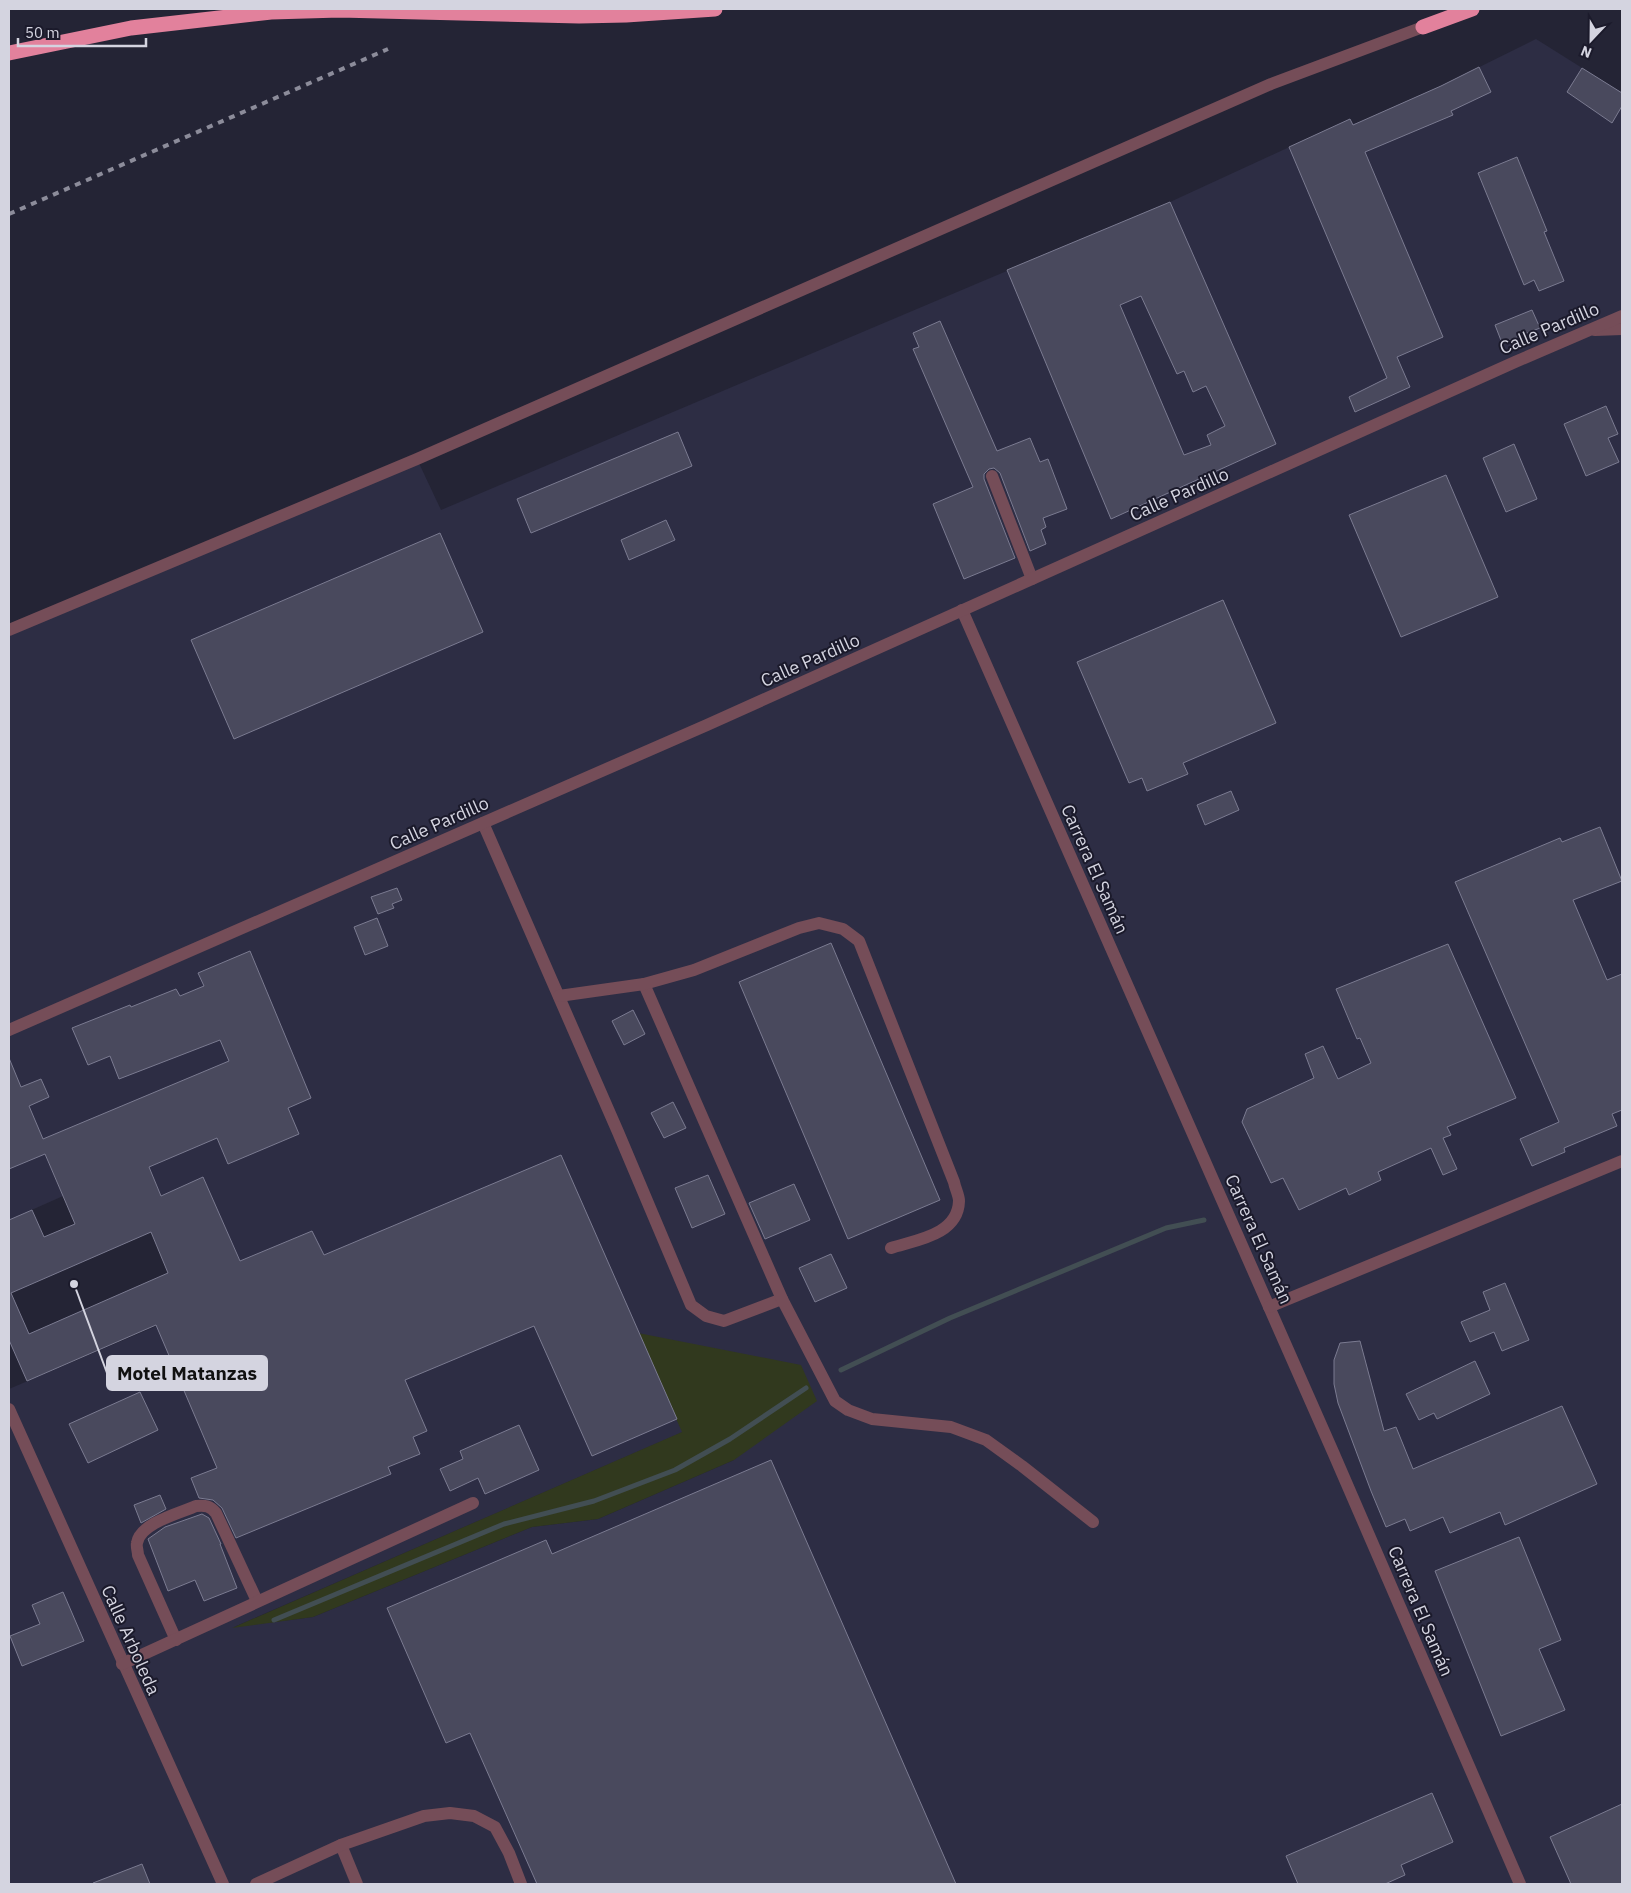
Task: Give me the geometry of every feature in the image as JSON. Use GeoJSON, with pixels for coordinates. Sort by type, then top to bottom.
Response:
{"type":"FeatureCollection","features":[{"type":"Feature","properties":{"kind":"highway"},"geometry":{"type":"LineString","coordinates":[[9,53],[131,28],[271,12],[340,10],[534,15],[626,15],[715,9]]}},
{"type":"Feature","properties":{"kind":"highway"},"geometry":{"type":"LineString","coordinates":[[1423,27],[1452,9]]}},
{"type":"Feature","properties":{"kind":"highway"},"geometry":{"type":"LineString","coordinates":[[1423,27],[1472,9]]}},
{"type":"Feature","properties":{"kind":"street"},"geometry":{"type":"LineString","coordinates":[[9,630],[417,459],[1271,84],[1423,27]]}},
{"type":"Feature","properties":{"kind":"street","name":"Calle Pardillo"},"geometry":{"type":"LineString","coordinates":[[9,1030],[708,725],[1622,316]]}},
{"type":"Feature","properties":{"kind":"street"},"geometry":{"type":"LineString","coordinates":[[1589,330],[1622,329]]}},
{"type":"Feature","properties":{"kind":"street"},"geometry":{"type":"LineString","coordinates":[[992,476],[1032,579]]}},
{"type":"Feature","properties":{"kind":"street","name":"Carrera El Samán"},"geometry":{"type":"LineString","coordinates":[[962,610],[1269,1307],[1520,1884]]}},
{"type":"Feature","properties":{"kind":"street"},"geometry":{"type":"LineString","coordinates":[[483,823],[618,1132],[691,1305],[706,1316],[724,1321],[782,1299]]}},
{"type":"Feature","properties":{"kind":"street"},"geometry":{"type":"LineString","coordinates":[[559,996],[644,984],[694,970],[799,928],[819,924],[842,929],[859,941],[954,1182],[959,1200],[956,1216],[945,1229],[891,1248]]}},
{"type":"Feature","properties":{"kind":"street"},"geometry":{"type":"LineString","coordinates":[[644,984],[782,1299],[835,1401],[848,1410],[872,1419],[951,1427],[986,1440],[1093,1522]]}},
{"type":"Feature","properties":{"kind":"street"},"geometry":{"type":"LineString","coordinates":[[1269,1307],[1622,1161]]}},
{"type":"Feature","properties":{"kind":"street","name":"Calle Arboleda"},"geometry":{"type":"LineString","coordinates":[[9,1409],[222,1884]]}},
{"type":"Feature","properties":{"kind":"street"},"geometry":{"type":"LineString","coordinates":[[122,1664],[473,1503]]}},
{"type":"Feature","properties":{"kind":"street"},"geometry":{"type":"LineString","coordinates":[[176,1640],[138,1555],[136,1544],[148,1526],[196,1506],[205,1505],[211,1508],[216,1513],[258,1601]]}},
{"type":"Feature","properties":{"kind":"street"},"geometry":{"type":"LineString","coordinates":[[256,1884],[341,1845],[424,1816],[450,1813],[474,1816],[494,1827],[509,1853],[521,1884]]}},
{"type":"Feature","properties":{"kind":"street"},"geometry":{"type":"LineString","coordinates":[[341,1845],[357,1884]]}},
{"type":"Feature","properties":{"kind":"shaded area"},"geometry":{"type":"Polygon","coordinates":[[[1536,39],[1622,93],[1622,316],[1591,330],[1622,329],[1622,1884],[9,1884],[9,1389],[187,1313],[183,1250],[149,1167],[39,1141],[63,1196],[9,1220],[9,630],[417,459],[441,510],[1170,202],[1350,119],[1353,124],[1360,122],[1441,86],[1536,39]],[[639,1334],[683,1432],[234,1627],[313,1617],[532,1527],[598,1519],[734,1460],[639,1334]]]}},
{"type":"Feature","properties":{"kind":"green space"},"geometry":{"type":"Polygon","coordinates":[[[638,1333],[801,1365],[817,1401],[734,1460],[598,1519],[532,1527],[313,1617],[232,1628],[682,1432],[638,1333]]]}},
{"type":"Feature","properties":{"kind":"building"},"geometry":{"type":"Polygon","coordinates":[[[1479,67],[1491,92],[1451,111],[1453,115],[1365,152],[1443,337],[1397,357],[1410,387],[1355,412],[1349,397],[1387,378],[1289,147],[1350,119],[1353,125],[1479,67]]]}},
{"type":"Feature","properties":{"kind":"building"},"geometry":{"type":"Polygon","coordinates":[[[1582,68],[1622,93],[1622,106],[1612,123],[1567,92],[1582,68]]]}},
{"type":"Feature","properties":{"kind":"building"},"geometry":{"type":"Polygon","coordinates":[[[1517,157],[1547,231],[1544,232],[1564,281],[1539,291],[1534,280],[1524,285],[1478,173],[1517,157]]]}},
{"type":"Feature","properties":{"kind":"building"},"geometry":{"type":"Polygon","coordinates":[[[1170,202],[1276,444],[1111,519],[1007,270],[1170,202]],[[1141,296],[1120,305],[1184,455],[1211,445],[1207,435],[1225,426],[1206,386],[1193,392],[1184,371],[1177,374],[1141,296]]]}},
{"type":"Feature","properties":{"kind":"building"},"geometry":{"type":"Polygon","coordinates":[[[1532,310],[1540,328],[1502,343],[1495,325],[1532,310]]]}},
{"type":"Feature","properties":{"kind":"building"},"geometry":{"type":"Polygon","coordinates":[[[940,321],[997,451],[1030,438],[1040,462],[1048,459],[1067,509],[1043,518],[1046,527],[1041,530],[1046,544],[1030,551],[1000,473],[994,468],[989,469],[984,474],[984,479],[1015,558],[964,579],[933,504],[973,487],[913,349],[919,347],[913,333],[940,321]]]}},
{"type":"Feature","properties":{"kind":"building"},"geometry":{"type":"Polygon","coordinates":[[[1606,406],[1618,434],[1608,438],[1619,462],[1586,476],[1564,424],[1606,406]]]}},
{"type":"Feature","properties":{"kind":"building"},"geometry":{"type":"Polygon","coordinates":[[[678,432],[692,466],[531,533],[517,499],[678,432]]]}},
{"type":"Feature","properties":{"kind":"building"},"geometry":{"type":"Polygon","coordinates":[[[1514,444],[1537,499],[1506,512],[1483,458],[1514,444]]]}},
{"type":"Feature","properties":{"kind":"building"},"geometry":{"type":"Polygon","coordinates":[[[1446,475],[1498,597],[1401,637],[1349,515],[1446,475]]]}},
{"type":"Feature","properties":{"kind":"building"},"geometry":{"type":"Polygon","coordinates":[[[666,520],[675,540],[629,560],[621,540],[666,520]]]}},
{"type":"Feature","properties":{"kind":"building"},"geometry":{"type":"Polygon","coordinates":[[[440,533],[483,632],[234,739],[191,640],[440,533]]]}},
{"type":"Feature","properties":{"kind":"building"},"geometry":{"type":"Polygon","coordinates":[[[1223,600],[1276,723],[1183,763],[1188,774],[1147,791],[1142,778],[1129,783],[1077,662],[1223,600]]]}},
{"type":"Feature","properties":{"kind":"building"},"geometry":{"type":"Polygon","coordinates":[[[1231,791],[1239,810],[1205,825],[1197,805],[1231,791]]]}},
{"type":"Feature","properties":{"kind":"building"},"geometry":{"type":"Polygon","coordinates":[[[1600,827],[1622,881],[1573,900],[1607,980],[1622,974],[1622,1110],[1612,1114],[1617,1126],[1564,1148],[1565,1152],[1532,1166],[1520,1139],[1559,1122],[1455,882],[1560,838],[1562,842],[1600,827]]]}},
{"type":"Feature","properties":{"kind":"building"},"geometry":{"type":"Polygon","coordinates":[[[397,888],[402,900],[392,904],[394,908],[378,914],[371,897],[397,888]]]}},
{"type":"Feature","properties":{"kind":"building"},"geometry":{"type":"Polygon","coordinates":[[[377,918],[388,946],[365,955],[354,927],[377,918]]]}},
{"type":"Feature","properties":{"kind":"building"},"geometry":{"type":"Polygon","coordinates":[[[831,943],[940,1200],[848,1239],[739,982],[831,943]]]}},
{"type":"Feature","properties":{"kind":"building"},"geometry":{"type":"Polygon","coordinates":[[[1448,944],[1516,1098],[1447,1127],[1451,1135],[1443,1138],[1457,1169],[1443,1175],[1431,1148],[1378,1172],[1381,1180],[1349,1195],[1346,1188],[1299,1210],[1283,1178],[1271,1183],[1242,1122],[1247,1109],[1314,1078],[1305,1054],[1323,1046],[1338,1079],[1371,1063],[1360,1038],[1357,1039],[1336,989],[1448,944]]]}},
{"type":"Feature","properties":{"kind":"building"},"geometry":{"type":"Polygon","coordinates":[[[250,951],[311,1098],[288,1108],[299,1134],[228,1164],[217,1138],[149,1167],[161,1196],[203,1177],[240,1261],[312,1231],[324,1255],[561,1155],[677,1419],[592,1456],[534,1326],[405,1380],[427,1431],[413,1437],[420,1454],[388,1467],[391,1474],[236,1538],[222,1508],[213,1500],[199,1498],[191,1478],[217,1468],[156,1325],[27,1381],[9,1340],[9,1220],[32,1210],[44,1237],[75,1224],[45,1154],[9,1169],[9,1058],[21,1087],[41,1079],[49,1097],[29,1106],[43,1139],[229,1061],[220,1040],[119,1079],[110,1056],[88,1065],[72,1028],[176,989],[180,996],[204,986],[198,973],[250,951]],[[151,1232],[11,1293],[29,1334],[168,1273],[151,1232]]]}},
{"type":"Feature","properties":{"kind":"building"},"geometry":{"type":"Polygon","coordinates":[[[633,1010],[645,1034],[624,1045],[612,1021],[633,1010]]]}},
{"type":"Feature","properties":{"kind":"building"},"geometry":{"type":"Polygon","coordinates":[[[673,1102],[686,1128],[664,1138],[651,1113],[673,1102]]]}},
{"type":"Feature","properties":{"kind":"building"},"geometry":{"type":"Polygon","coordinates":[[[708,1175],[725,1214],[692,1228],[675,1188],[708,1175]]]}},
{"type":"Feature","properties":{"kind":"building"},"geometry":{"type":"Polygon","coordinates":[[[794,1184],[810,1220],[765,1239],[749,1203],[794,1184]]]}},
{"type":"Feature","properties":{"kind":"building"},"geometry":{"type":"Polygon","coordinates":[[[831,1254],[847,1288],[815,1302],[799,1268],[831,1254]]]}},
{"type":"Feature","properties":{"kind":"building"},"geometry":{"type":"Polygon","coordinates":[[[1505,1283],[1529,1340],[1502,1351],[1494,1332],[1470,1342],[1461,1322],[1490,1310],[1483,1292],[1505,1283]]]}},
{"type":"Feature","properties":{"kind":"building"},"geometry":{"type":"Polygon","coordinates":[[[1360,1341],[1384,1431],[1396,1427],[1413,1469],[1562,1406],[1597,1484],[1505,1525],[1500,1512],[1450,1533],[1443,1517],[1410,1531],[1405,1519],[1386,1527],[1338,1403],[1334,1384],[1334,1360],[1340,1343],[1360,1341]]]}},
{"type":"Feature","properties":{"kind":"building"},"geometry":{"type":"Polygon","coordinates":[[[1475,1361],[1490,1394],[1437,1419],[1434,1413],[1419,1420],[1406,1394],[1475,1361]]]}},
{"type":"Feature","properties":{"kind":"building"},"geometry":{"type":"Polygon","coordinates":[[[140,1392],[158,1430],[88,1463],[69,1424],[140,1392]]]}},
{"type":"Feature","properties":{"kind":"building"},"geometry":{"type":"Polygon","coordinates":[[[519,1425],[539,1470],[485,1494],[478,1478],[450,1491],[440,1469],[463,1459],[460,1451],[519,1425]]]}},
{"type":"Feature","properties":{"kind":"building"},"geometry":{"type":"Polygon","coordinates":[[[771,1460],[956,1884],[537,1884],[470,1733],[446,1743],[387,1608],[546,1540],[552,1554],[771,1460]]]}},
{"type":"Feature","properties":{"kind":"building"},"geometry":{"type":"Polygon","coordinates":[[[160,1495],[166,1509],[141,1523],[134,1505],[160,1495]]]}},
{"type":"Feature","properties":{"kind":"building"},"geometry":{"type":"Polygon","coordinates":[[[202,1514],[209,1518],[237,1588],[204,1601],[195,1580],[168,1591],[148,1539],[165,1527],[202,1514]]]}},
{"type":"Feature","properties":{"kind":"building"},"geometry":{"type":"Polygon","coordinates":[[[1519,1537],[1561,1640],[1539,1649],[1565,1710],[1501,1736],[1435,1571],[1519,1537]]]}},
{"type":"Feature","properties":{"kind":"building"},"geometry":{"type":"Polygon","coordinates":[[[63,1592],[84,1641],[22,1666],[10,1636],[40,1624],[32,1605],[63,1592]]]}},
{"type":"Feature","properties":{"kind":"building"},"geometry":{"type":"Polygon","coordinates":[[[1432,1793],[1453,1842],[1401,1865],[1405,1875],[1385,1884],[1298,1884],[1286,1856],[1432,1793]]]}},
{"type":"Feature","properties":{"kind":"building"},"geometry":{"type":"Polygon","coordinates":[[[1622,1804],[1622,1884],[1571,1884],[1550,1837],[1622,1804]]]}},
{"type":"Feature","properties":{"kind":"building"},"geometry":{"type":"Polygon","coordinates":[[[142,1864],[150,1884],[93,1884],[93,1883],[142,1864]]]}},
{"type":"Feature","properties":{"kind":"waterway"},"geometry":{"type":"LineString","coordinates":[[841,1370],[950,1318],[1166,1228],[1204,1220]]}},
{"type":"Feature","properties":{"kind":"waterway"},"geometry":{"type":"LineString","coordinates":[[274,1620],[504,1524],[594,1501],[675,1470],[730,1439],[806,1388]]}},
{"type":"Feature","properties":{"kind":"railway"},"geometry":{"type":"LineString","coordinates":[[9,214],[388,49]]}},
{"type":"Feature","properties":{"kind":"place","name":"Motel Matanzas"},"geometry":{"type":"Point","coordinates":[74,1284]}}]}
